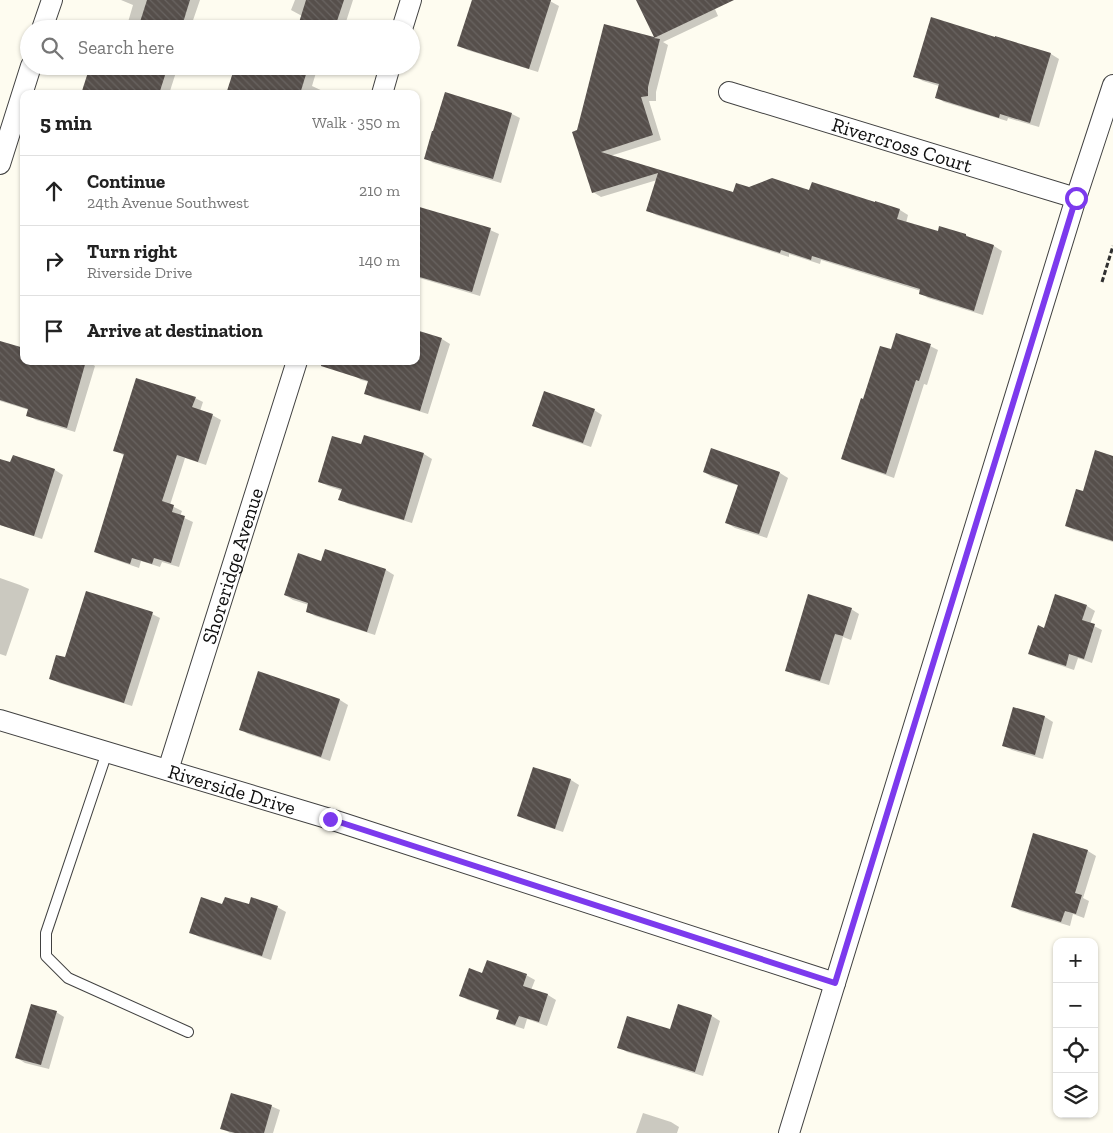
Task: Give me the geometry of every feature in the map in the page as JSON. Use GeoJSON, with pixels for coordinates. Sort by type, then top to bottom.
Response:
{"type":"FeatureCollection","features":[{"type":"Feature","properties":{"kind":"street"},"geometry":{"type":"LineString","coordinates":[[45,20],[52,0]]}},
{"type":"Feature","properties":{"kind":"street"},"geometry":{"type":"LineString","coordinates":[[405,20],[411,0]]}},
{"type":"Feature","properties":{"kind":"street"},"geometry":{"type":"LineString","coordinates":[[23,90],[28,75]]}},
{"type":"Feature","properties":{"kind":"street"},"geometry":{"type":"LineString","coordinates":[[383,90],[387,75]]}},
{"type":"Feature","properties":{"kind":"street"},"geometry":{"type":"LineString","coordinates":[[789,1133],[1076,198],[1113,84]]}},
{"type":"Feature","properties":{"kind":"street","name":"Rivercross Court"},"geometry":{"type":"LineString","coordinates":[[729,92],[1076,198]]}},
{"type":"Feature","properties":{"kind":"street"},"geometry":{"type":"LineString","coordinates":[[0,164],[20,101]]}},
{"type":"Feature","properties":{"kind":"street","name":"Shoreridge Avenue"},"geometry":{"type":"LineString","coordinates":[[168,770],[296,365]]}},
{"type":"Feature","properties":{"kind":"street","name":"Riverside Drive"},"geometry":{"type":"LineString","coordinates":[[0,720],[330,819],[835,983]]}},
{"type":"Feature","properties":{"kind":"lane"},"geometry":{"type":"LineString","coordinates":[[107,752],[46,933],[46,956],[68,978],[188,1032]]}},
{"type":"Feature","properties":{"kind":"path"},"geometry":{"type":"LineString","coordinates":[[1102,282],[1113,246]]}},
{"type":"Feature","properties":{"kind":"building"},"geometry":{"type":"Polygon","coordinates":[[[147,0],[190,0],[184,20],[141,20],[147,0]]]}},
{"type":"Feature","properties":{"kind":"building"},"geometry":{"type":"Polygon","coordinates":[[[306,0],[344,0],[337,20],[300,20],[306,0]]]}},
{"type":"Feature","properties":{"kind":"building"},"geometry":{"type":"Polygon","coordinates":[[[472,0],[551,0],[529,69],[457,46],[472,0]]]}},
{"type":"Feature","properties":{"kind":"building"},"geometry":{"type":"Polygon","coordinates":[[[636,0],[734,0],[654,38],[660,39],[648,87],[648,96],[641,97],[653,135],[601,152],[733,192],[736,183],[749,187],[772,178],[809,190],[812,182],[900,209],[897,219],[938,231],[939,226],[994,245],[974,311],[919,294],[920,289],[812,256],[811,260],[781,250],[780,253],[646,211],[658,173],[592,193],[572,132],[577,130],[604,24],[654,37],[636,0]]]}},
{"type":"Feature","properties":{"kind":"building"},"geometry":{"type":"Polygon","coordinates":[[[931,17],[1051,53],[1030,123],[1000,114],[999,118],[935,98],[939,84],[913,77],[931,17]]]}},
{"type":"Feature","properties":{"kind":"building"},"geometry":{"type":"Polygon","coordinates":[[[87,75],[165,75],[160,90],[82,90],[87,75]]]}},
{"type":"Feature","properties":{"kind":"building"},"geometry":{"type":"Polygon","coordinates":[[[232,75],[306,75],[301,90],[227,90],[232,75]]]}},
{"type":"Feature","properties":{"kind":"building"},"geometry":{"type":"Polygon","coordinates":[[[445,92],[512,113],[493,179],[424,159],[445,92]]]}},
{"type":"Feature","properties":{"kind":"building"},"geometry":{"type":"Polygon","coordinates":[[[420,207],[491,228],[472,292],[420,277],[420,207]]]}},
{"type":"Feature","properties":{"kind":"building"},"geometry":{"type":"Polygon","coordinates":[[[420,331],[442,338],[420,411],[364,394],[368,381],[321,366],[420,365],[420,331]]]}},
{"type":"Feature","properties":{"kind":"building"},"geometry":{"type":"Polygon","coordinates":[[[896,333],[931,344],[919,381],[916,380],[886,474],[841,459],[880,346],[891,349],[896,333]]]}},
{"type":"Feature","properties":{"kind":"building"},"geometry":{"type":"Polygon","coordinates":[[[0,341],[20,347],[20,365],[85,365],[67,428],[26,416],[28,409],[0,400],[0,341]]]}},
{"type":"Feature","properties":{"kind":"building"},"geometry":{"type":"Polygon","coordinates":[[[136,378],[196,397],[192,407],[213,414],[198,462],[177,455],[162,501],[174,505],[172,512],[185,516],[171,563],[154,558],[152,564],[132,558],[130,564],[94,552],[124,454],[113,451],[136,378]]]}},
{"type":"Feature","properties":{"kind":"building"},"geometry":{"type":"Polygon","coordinates":[[[544,391],[595,409],[583,443],[532,426],[544,391]]]}},
{"type":"Feature","properties":{"kind":"building"},"geometry":{"type":"Polygon","coordinates":[[[364,435],[424,453],[404,520],[338,500],[342,489],[318,482],[332,436],[361,444],[364,435]]]}},
{"type":"Feature","properties":{"kind":"building"},"geometry":{"type":"Polygon","coordinates":[[[711,448],[780,472],[759,534],[725,523],[738,485],[703,472],[711,448]]]}},
{"type":"Feature","properties":{"kind":"building"},"geometry":{"type":"Polygon","coordinates":[[[1095,450],[1113,456],[1113,541],[1065,526],[1076,489],[1083,491],[1095,450]]]}},
{"type":"Feature","properties":{"kind":"building"},"geometry":{"type":"Polygon","coordinates":[[[13,455],[55,469],[34,536],[0,525],[0,459],[10,462],[13,455]]]}},
{"type":"Feature","properties":{"kind":"building"},"geometry":{"type":"Polygon","coordinates":[[[325,549],[386,569],[367,632],[306,612],[308,603],[284,595],[298,553],[321,561],[325,549]]]}},
{"type":"Feature","properties":{"kind":"building"},"geometry":{"type":"Polygon","coordinates":[[[86,591],[153,612],[124,703],[49,679],[56,655],[65,657],[86,591]]]}},
{"type":"Feature","properties":{"kind":"building"},"geometry":{"type":"Polygon","coordinates":[[[808,594],[852,608],[843,636],[835,634],[820,681],[785,671],[808,594]]]}},
{"type":"Feature","properties":{"kind":"building"},"geometry":{"type":"Polygon","coordinates":[[[1055,594],[1087,605],[1082,620],[1095,624],[1084,659],[1069,654],[1066,666],[1028,654],[1038,625],[1044,628],[1055,594]]]}},
{"type":"Feature","properties":{"kind":"building"},"geometry":{"type":"Polygon","coordinates":[[[258,671],[340,699],[321,757],[239,730],[258,671]]]}},
{"type":"Feature","properties":{"kind":"building"},"geometry":{"type":"Polygon","coordinates":[[[1013,707],[1045,716],[1035,755],[1002,746],[1013,707]]]}},
{"type":"Feature","properties":{"kind":"building"},"geometry":{"type":"Polygon","coordinates":[[[533,767],[571,779],[555,829],[517,816],[533,767]]]}},
{"type":"Feature","properties":{"kind":"building"},"geometry":{"type":"Polygon","coordinates":[[[1033,833],[1088,850],[1075,893],[1082,895],[1076,914],[1065,911],[1061,922],[1011,907],[1033,833]]]}},
{"type":"Feature","properties":{"kind":"building"},"geometry":{"type":"Polygon","coordinates":[[[201,897],[222,904],[225,897],[249,904],[251,897],[278,906],[262,956],[189,933],[201,897]]]}},
{"type":"Feature","properties":{"kind":"building"},"geometry":{"type":"Polygon","coordinates":[[[487,960],[527,974],[523,986],[548,994],[539,1022],[519,1016],[515,1025],[496,1019],[499,1010],[459,996],[469,968],[482,973],[487,960]]]}},
{"type":"Feature","properties":{"kind":"building"},"geometry":{"type":"Polygon","coordinates":[[[31,1004],[57,1011],[41,1065],[15,1058],[31,1004]]]}},
{"type":"Feature","properties":{"kind":"building"},"geometry":{"type":"Polygon","coordinates":[[[678,1004],[712,1015],[695,1072],[617,1048],[627,1016],[670,1029],[678,1004]]]}},
{"type":"Feature","properties":{"kind":"building"},"geometry":{"type":"Polygon","coordinates":[[[231,1093],[272,1105],[264,1133],[235,1133],[220,1129],[231,1093]]]}},
{"type":"Feature","properties":{"kind":"route"},"geometry":{"type":"LineString","coordinates":[[330,819],[835,983],[1076,198]]}}]}
